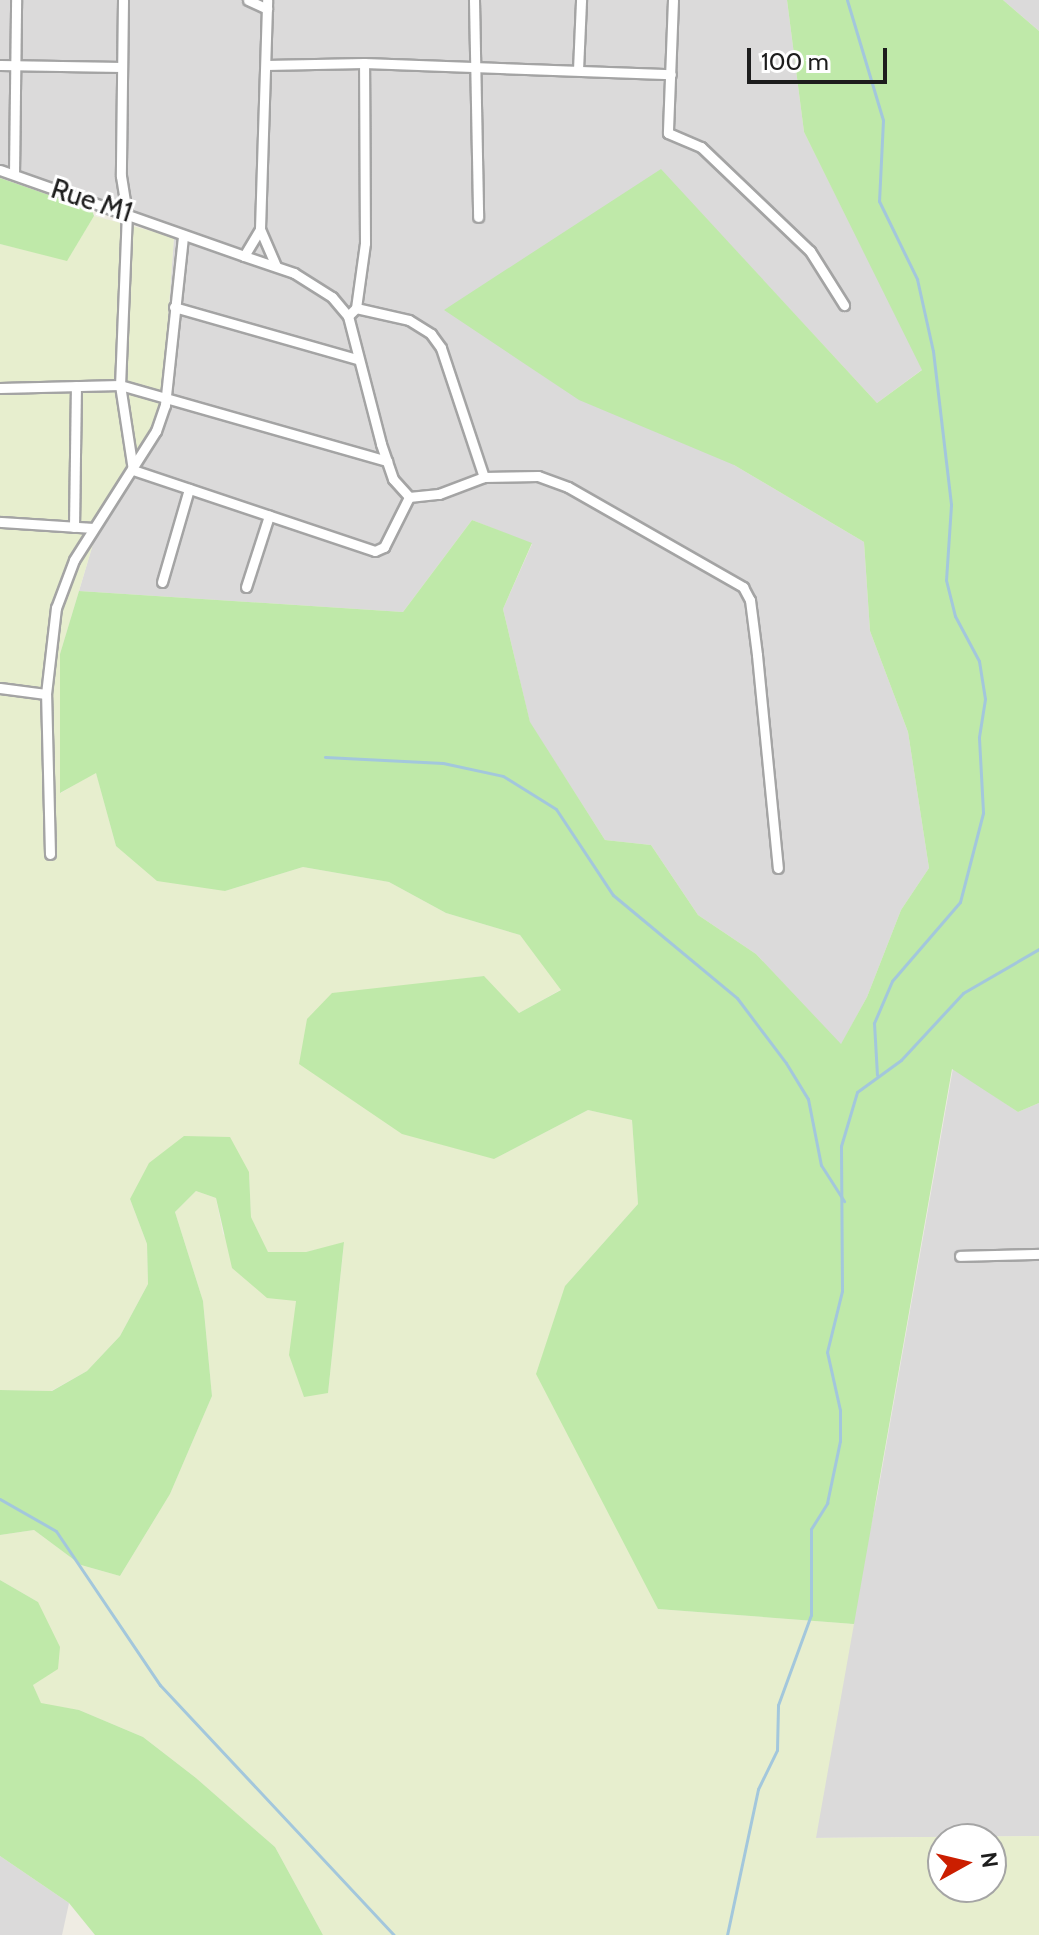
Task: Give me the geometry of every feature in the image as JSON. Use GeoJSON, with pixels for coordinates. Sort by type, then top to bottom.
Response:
{"type":"FeatureCollection","features":[{"type":"Feature","properties":{"kind":"street"},"geometry":{"type":"LineString","coordinates":[[14,174],[16,0]]}},
{"type":"Feature","properties":{"kind":"street"},"geometry":{"type":"LineString","coordinates":[[123,0],[121,176],[127,212],[120,385],[133,470]]}},
{"type":"Feature","properties":{"kind":"street"},"geometry":{"type":"LineString","coordinates":[[248,0],[267,4],[260,229],[276,266]]}},
{"type":"Feature","properties":{"kind":"street"},"geometry":{"type":"LineString","coordinates":[[474,0],[478,217]]}},
{"type":"Feature","properties":{"kind":"street"},"geometry":{"type":"LineString","coordinates":[[578,70],[581,0]]}},
{"type":"Feature","properties":{"kind":"street"},"geometry":{"type":"LineString","coordinates":[[673,0],[671,137],[701,147],[810,251],[844,305]]}},
{"type":"Feature","properties":{"kind":"street"},"geometry":{"type":"LineString","coordinates":[[266,65],[364,63],[671,74]]}},
{"type":"Feature","properties":{"kind":"street"},"geometry":{"type":"LineString","coordinates":[[364,63],[365,243],[356,308],[348,316],[356,359],[399,490],[409,497],[439,494],[484,477],[523,473],[568,487],[743,587],[754,628],[778,868]]}},
{"type":"Feature","properties":{"kind":"street"},"geometry":{"type":"LineString","coordinates":[[0,65],[122,67]]}},
{"type":"Feature","properties":{"kind":"street","name":"Rue M1"},"geometry":{"type":"LineString","coordinates":[[0,170],[276,266],[332,297],[348,316]]}},
{"type":"Feature","properties":{"kind":"street"},"geometry":{"type":"LineString","coordinates":[[244,256],[260,229]]}},
{"type":"Feature","properties":{"kind":"street"},"geometry":{"type":"LineString","coordinates":[[50,854],[46,694],[56,608],[93,528],[156,431],[166,395],[183,236]]}},
{"type":"Feature","properties":{"kind":"street"},"geometry":{"type":"LineString","coordinates":[[174,307],[356,359]]}},
{"type":"Feature","properties":{"kind":"street"},"geometry":{"type":"LineString","coordinates":[[356,308],[409,320],[431,334],[441,348],[484,477]]}},
{"type":"Feature","properties":{"kind":"street"},"geometry":{"type":"LineString","coordinates":[[0,388],[120,385],[166,395],[387,461]]}},
{"type":"Feature","properties":{"kind":"street"},"geometry":{"type":"LineString","coordinates":[[74,527],[76,386]]}},
{"type":"Feature","properties":{"kind":"street"},"geometry":{"type":"LineString","coordinates":[[133,470],[375,551],[384,547],[409,497]]}},
{"type":"Feature","properties":{"kind":"street"},"geometry":{"type":"LineString","coordinates":[[162,582],[189,489]]}},
{"type":"Feature","properties":{"kind":"street"},"geometry":{"type":"LineString","coordinates":[[246,587],[269,516]]}},
{"type":"Feature","properties":{"kind":"street"},"geometry":{"type":"LineString","coordinates":[[0,522],[93,528]]}},
{"type":"Feature","properties":{"kind":"street"},"geometry":{"type":"LineString","coordinates":[[0,688],[46,694]]}},
{"type":"Feature","properties":{"kind":"street"},"geometry":{"type":"LineString","coordinates":[[960,1256],[1039,1254]]}},
{"type":"Feature","properties":{"kind":"shaded area"},"geometry":{"type":"Polygon","coordinates":[[[0,0],[787,0],[804,132],[923,369],[877,403],[661,170],[734,465],[864,542],[870,631],[908,732],[929,868],[901,910],[867,997],[841,1045],[756,954],[698,915],[651,845],[605,840],[530,723],[503,609],[532,544],[472,520],[403,612],[79,591],[96,534],[160,430],[174,237],[182,234],[0,173],[0,0]]]}},
{"type":"Feature","properties":{"kind":"shaded area"},"geometry":{"type":"Polygon","coordinates":[[[1003,0],[1039,0],[1039,31],[1003,0]]]}},
{"type":"Feature","properties":{"kind":"shaded area"},"geometry":{"type":"Polygon","coordinates":[[[953,1068],[1018,1112],[1039,1103],[1039,1836],[1007,1836],[1007,1823],[927,1823],[927,1837],[804,1838],[877,1497],[953,1068]]]}},
{"type":"Feature","properties":{"kind":"shaded area"},"geometry":{"type":"Polygon","coordinates":[[[0,1856],[69,1903],[62,1935],[0,1935],[0,1856]]]}},
{"type":"Feature","properties":{"kind":"green space"},"geometry":{"type":"Polygon","coordinates":[[[787,0],[1003,0],[1039,31],[1039,1103],[1018,1112],[952,1069],[854,1624],[658,1609],[536,1374],[565,1286],[638,1204],[632,1120],[588,1110],[494,1159],[402,1134],[299,1064],[307,1019],[332,993],[484,976],[519,1013],[561,990],[520,935],[446,913],[389,882],[303,867],[225,891],[157,881],[116,846],[96,773],[60,793],[60,654],[79,591],[403,612],[472,520],[532,543],[503,609],[530,722],[605,840],[651,845],[698,915],[756,954],[841,1044],[867,997],[901,910],[929,868],[908,732],[870,631],[864,542],[734,465],[579,400],[444,310],[661,169],[877,403],[922,370],[804,132],[787,0]]]}},
{"type":"Feature","properties":{"kind":"green space"},"geometry":{"type":"Polygon","coordinates":[[[0,178],[92,210],[94,216],[67,261],[0,244],[0,178]]]}},
{"type":"Feature","properties":{"kind":"green space"},"geometry":{"type":"Polygon","coordinates":[[[94,216],[174,237],[160,430],[96,534],[60,654],[61,793],[96,772],[116,846],[225,891],[303,867],[389,882],[446,913],[520,935],[562,989],[519,1013],[483,976],[409,986],[494,1159],[588,1110],[632,1120],[638,1204],[565,1286],[658,1609],[854,1624],[816,1838],[927,1837],[927,1903],[1007,1903],[1007,1836],[1039,1836],[1039,1935],[323,1935],[275,1847],[196,1778],[143,1737],[79,1710],[41,1704],[33,1685],[38,1602],[0,1580],[0,1535],[34,1530],[81,1565],[120,1576],[170,1494],[212,1396],[203,1301],[175,1212],[196,1191],[216,1198],[223,1234],[296,1301],[294,1326],[328,1392],[344,1243],[306,1252],[268,1253],[251,1217],[249,1172],[130,1199],[147,1244],[148,1284],[120,1336],[87,1371],[51,1391],[0,1390],[0,244],[67,260],[94,216]]]}},
{"type":"Feature","properties":{"kind":"green space"},"geometry":{"type":"Polygon","coordinates":[[[184,1136],[230,1137],[249,1172],[251,1217],[268,1252],[306,1252],[344,1242],[328,1393],[304,1397],[289,1355],[296,1301],[267,1298],[232,1268],[216,1198],[196,1191],[175,1212],[203,1301],[212,1396],[170,1494],[120,1576],[81,1565],[34,1530],[0,1535],[0,1390],[52,1391],[87,1371],[120,1336],[148,1284],[147,1244],[130,1199],[149,1163],[184,1136]]]}},
{"type":"Feature","properties":{"kind":"green space"},"geometry":{"type":"Polygon","coordinates":[[[0,1580],[38,1602],[60,1647],[58,1669],[33,1685],[41,1703],[79,1710],[143,1737],[196,1778],[275,1847],[323,1935],[95,1935],[69,1903],[0,1856],[0,1580]]]}},
{"type":"Feature","properties":{"kind":"waterway"},"geometry":{"type":"LineString","coordinates":[[847,0],[883,120],[879,201],[917,279],[933,351],[951,505],[946,580],[955,616],[979,661],[985,699],[979,738],[983,813],[960,902],[892,981],[874,1023],[877,1075]]}},
{"type":"Feature","properties":{"kind":"waterway"},"geometry":{"type":"LineString","coordinates":[[325,757],[443,763],[503,776],[556,809],[613,895],[737,998],[786,1063],[808,1099],[821,1165],[844,1201]]}},
{"type":"Feature","properties":{"kind":"waterway"},"geometry":{"type":"LineString","coordinates":[[727,1935],[758,1789],[777,1750],[778,1705],[811,1615],[811,1529],[827,1503],[840,1441],[840,1410],[827,1352],[842,1291],[841,1146],[857,1092],[901,1060],[963,993],[1039,949]]}},
{"type":"Feature","properties":{"kind":"waterway"},"geometry":{"type":"LineString","coordinates":[[0,1499],[56,1531],[160,1685],[394,1935]]}}]}
